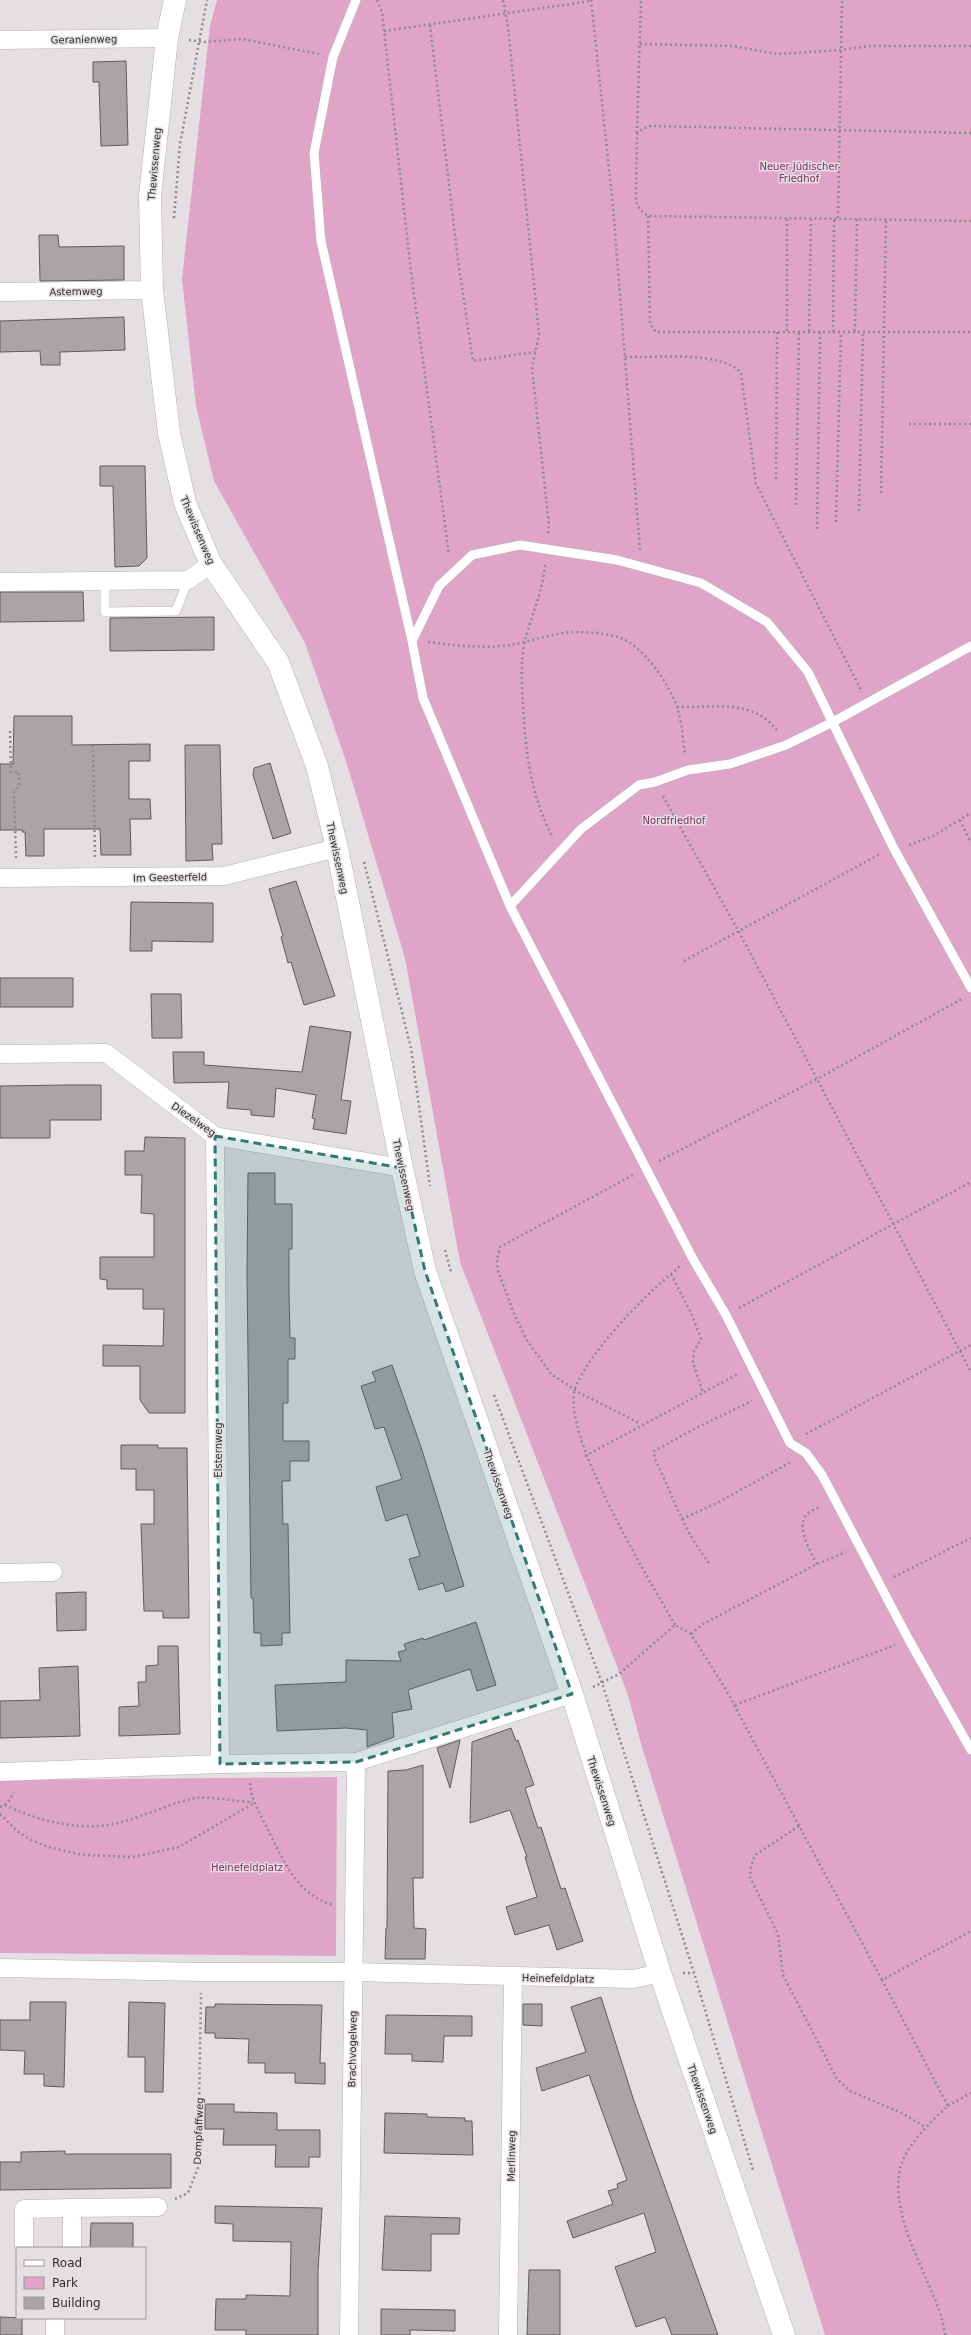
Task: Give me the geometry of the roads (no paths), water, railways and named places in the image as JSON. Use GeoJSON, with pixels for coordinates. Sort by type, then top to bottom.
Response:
{"type":"FeatureCollection","features":[{"type":"Feature","properties":{"kind":"street","name":"Thewissenweg"},"geometry":{"type":"LineString","coordinates":[[175,0],[167,38],[150,196],[152,290],[169,433],[185,502],[211,564],[278,662],[317,766],[337,848],[402,1168],[425,1271],[572,1694],[660,1973],[784,2335]]}},
{"type":"Feature","properties":{"kind":"street","name":"Geranienweg"},"geometry":{"type":"LineString","coordinates":[[0,40],[167,38]]}},
{"type":"Feature","properties":{"kind":"street","name":"Asternweg"},"geometry":{"type":"LineString","coordinates":[[0,292],[152,290]]}},
{"type":"Feature","properties":{"kind":"street"},"geometry":{"type":"LineString","coordinates":[[0,582],[188,580],[211,564]]}},
{"type":"Feature","properties":{"kind":"street","name":"Im Geesterfeld"},"geometry":{"type":"LineString","coordinates":[[8,878],[224,876],[337,848]]}},
{"type":"Feature","properties":{"kind":"street","name":"Diezelweg"},"geometry":{"type":"LineString","coordinates":[[0,1054],[106,1053],[215,1136],[402,1168]]}},
{"type":"Feature","properties":{"kind":"street","name":"Elsternweg"},"geometry":{"type":"LineString","coordinates":[[215,1136],[220,1764]]}},
{"type":"Feature","properties":{"kind":"street"},"geometry":{"type":"LineString","coordinates":[[0,1573],[53,1572]]}},
{"type":"Feature","properties":{"kind":"street"},"geometry":{"type":"LineString","coordinates":[[0,1772],[220,1764],[356,1762],[572,1694]]}},
{"type":"Feature","properties":{"kind":"street","name":"Brachvogelweg"},"geometry":{"type":"LineString","coordinates":[[349,2335],[356,1762]]}},
{"type":"Feature","properties":{"kind":"street","name":"Heinefeldplatz"},"geometry":{"type":"LineString","coordinates":[[0,1968],[202,1972],[353,1972],[633,1979],[660,1973]]}},
{"type":"Feature","properties":{"kind":"street","name":"Merlinweg"},"geometry":{"type":"LineString","coordinates":[[508,2335],[513,1977]]}},
{"type":"Feature","properties":{"kind":"street"},"geometry":{"type":"LineString","coordinates":[[24,2247],[24,2209],[158,2207]]}},
{"type":"Feature","properties":{"kind":"street"},"geometry":{"type":"LineString","coordinates":[[72,2208],[72,2247]]}},
{"type":"Feature","properties":{"kind":"street"},"geometry":{"type":"LineString","coordinates":[[55,2319],[55,2335]]}},
{"type":"Feature","properties":{"kind":"lane"},"geometry":{"type":"LineString","coordinates":[[356,0],[333,57],[314,154],[321,241],[412,640],[423,698],[510,906],[645,1168],[690,1254],[726,1315],[790,1443],[806,1453],[822,1475],[833,1498],[881,1584],[908,1640],[971,1750]]}},
{"type":"Feature","properties":{"kind":"lane"},"geometry":{"type":"LineString","coordinates":[[412,640],[439,586],[472,556],[520,545],[617,560],[701,583],[767,622],[808,672],[831,723],[893,847],[971,988]]}},
{"type":"Feature","properties":{"kind":"lane"},"geometry":{"type":"LineString","coordinates":[[105,581],[105,612],[176,611],[188,580]]}},
{"type":"Feature","properties":{"kind":"lane"},"geometry":{"type":"LineString","coordinates":[[510,906],[581,829],[639,785],[655,782],[688,770],[730,764],[786,745],[831,723],[971,646]]}},
{"type":"Feature","properties":{"kind":"park label","name":"Neuer Jüdischer Friedhof"},"geometry":{"type":"Point","coordinates":[799,172]}},
{"type":"Feature","properties":{"kind":"park label","name":"Nordfriedhof"},"geometry":{"type":"Point","coordinates":[674,820]}}]}
